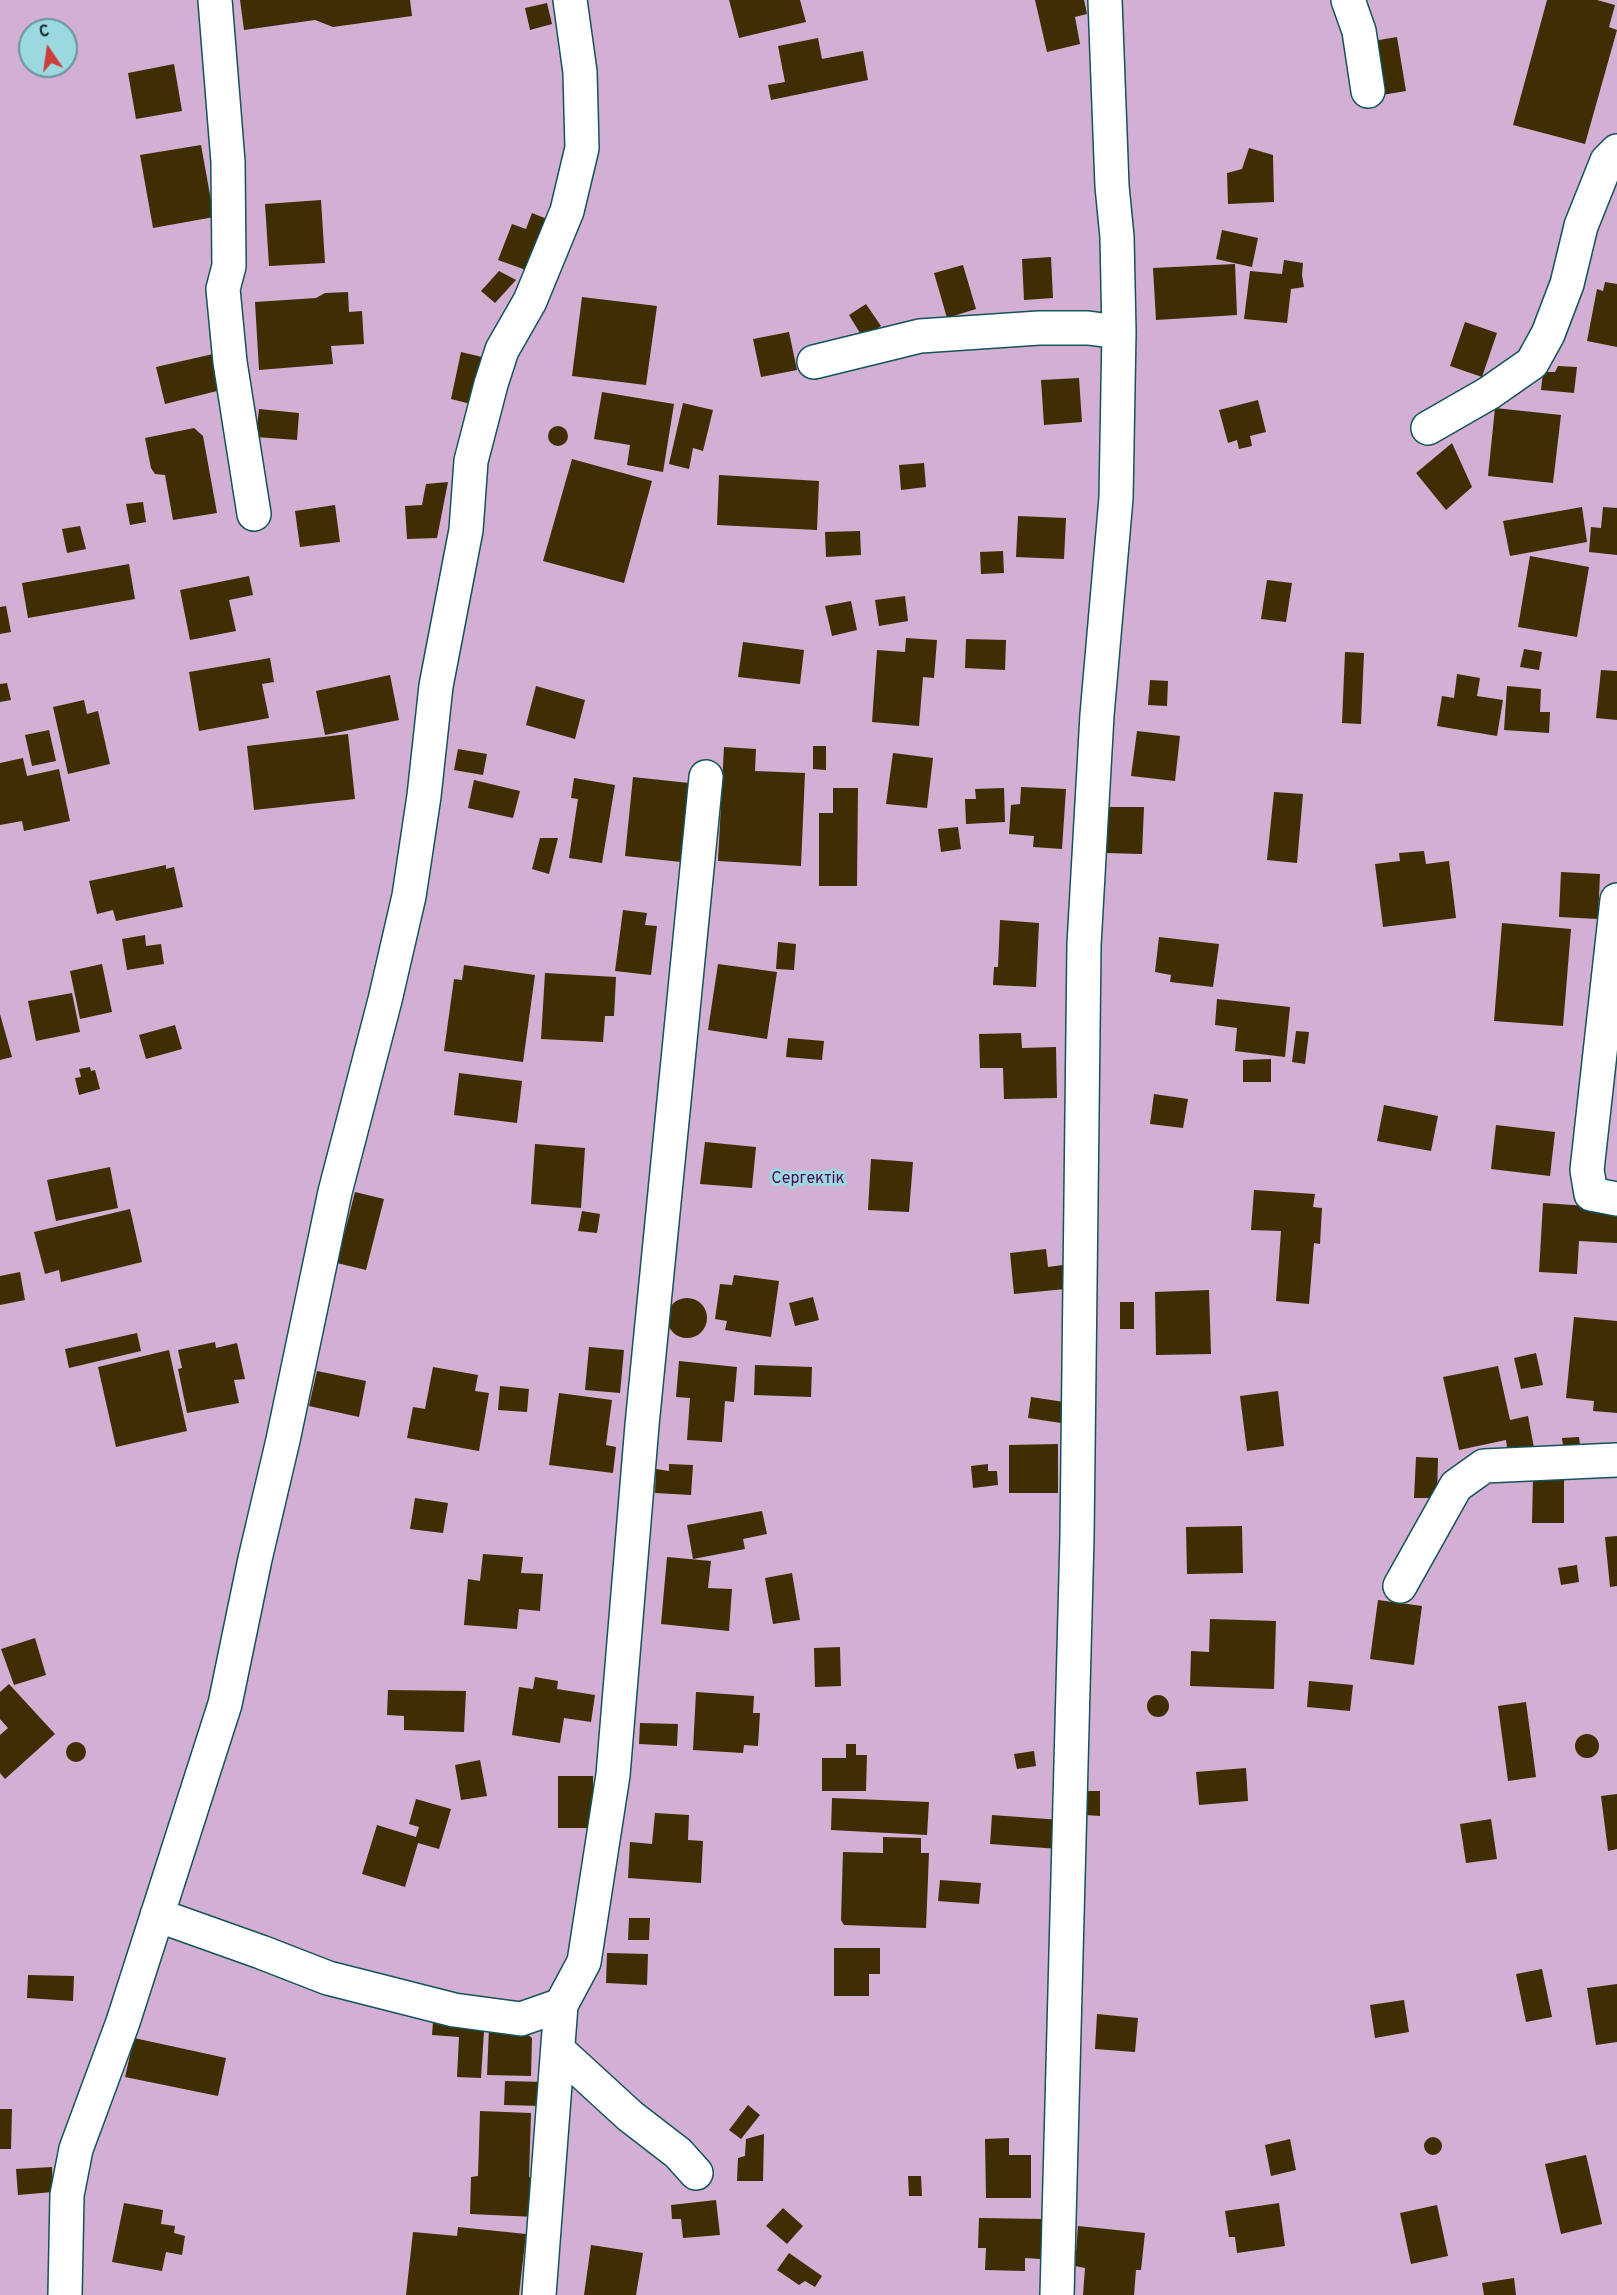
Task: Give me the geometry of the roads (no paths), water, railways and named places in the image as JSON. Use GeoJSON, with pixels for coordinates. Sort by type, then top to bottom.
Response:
{"type":"FeatureCollection","features":[{"type":"Feature","properties":{"kind":"street"},"geometry":{"type":"LineString","coordinates":[[215,0],[228,162],[230,266],[223,289],[230,362],[254,514]]}},
{"type":"Feature","properties":{"kind":"street"},"geometry":{"type":"LineString","coordinates":[[64,2295],[67,2195],[76,2149],[123,2022],[225,1704],[335,1192],[385,1000],[409,896],[436,686],[466,530],[471,461],[502,350],[530,301],[567,211],[582,148],[579,72],[570,0]]}},
{"type":"Feature","properties":{"kind":"street"},"geometry":{"type":"LineString","coordinates":[[1057,2295],[1077,1537],[1084,945],[1097,715],[1116,498],[1119,332],[1117,237],[1112,186],[1105,0]]}},
{"type":"Feature","properties":{"kind":"street"},"geometry":{"type":"LineString","coordinates":[[1348,0],[1359,31],[1368,91]]}},
{"type":"Feature","properties":{"kind":"street"},"geometry":{"type":"LineString","coordinates":[[1428,428],[1489,393],[1532,363],[1548,334],[1567,284],[1581,226],[1607,161],[1617,151]]}},
{"type":"Feature","properties":{"kind":"street"},"geometry":{"type":"LineString","coordinates":[[814,362],[920,336],[1039,328],[1088,328],[1119,332]]}},
{"type":"Feature","properties":{"kind":"street"},"geometry":{"type":"LineString","coordinates":[[539,2295],[561,2005],[584,1962],[613,1775],[642,1425],[706,777]]}},
{"type":"Feature","properties":{"kind":"street"},"geometry":{"type":"LineString","coordinates":[[1617,900],[1587,1170],[1591,1194],[1617,1199]]}},
{"type":"Feature","properties":{"kind":"street"},"geometry":{"type":"LineString","coordinates":[[1400,1586],[1456,1486],[1484,1466],[1617,1460]]}},
{"type":"Feature","properties":{"kind":"street"},"geometry":{"type":"LineString","coordinates":[[157,1915],[328,1978],[454,2010],[521,2019],[561,2005]]}},
{"type":"Feature","properties":{"kind":"street"},"geometry":{"type":"LineString","coordinates":[[558,2050],[630,2116],[678,2153],[696,2173]]}},
{"type":"Feature","properties":{"kind":"park label","name":"Сергектік"},"geometry":{"type":"Point","coordinates":[808,1180]}}]}
